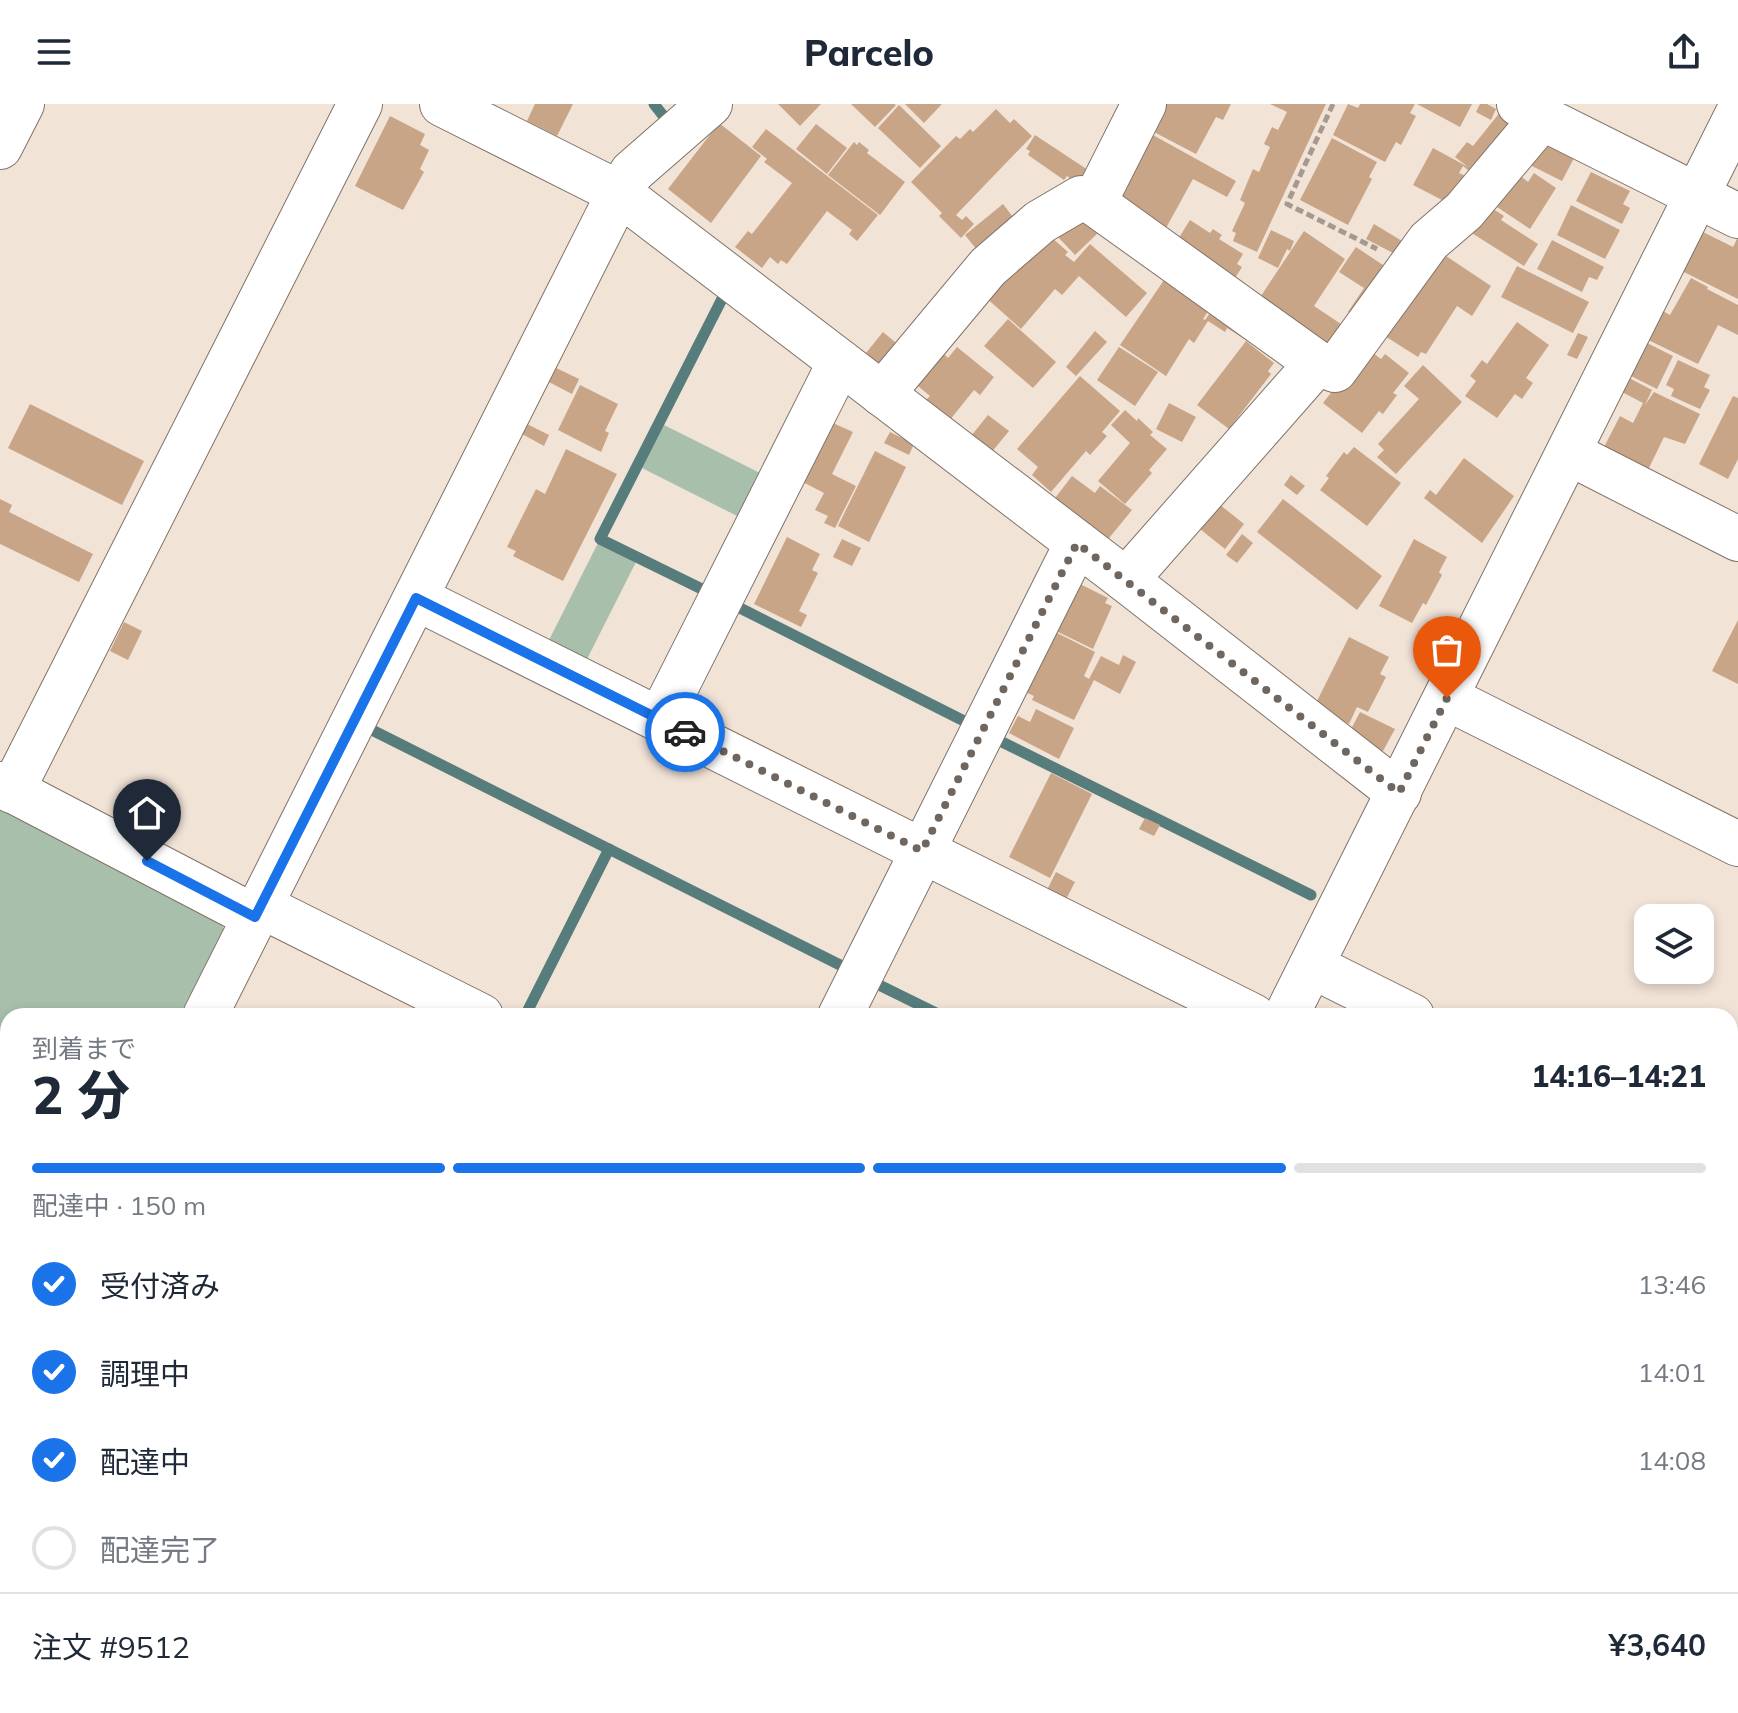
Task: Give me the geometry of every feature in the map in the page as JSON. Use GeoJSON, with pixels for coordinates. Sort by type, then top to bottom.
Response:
{"type":"FeatureCollection","features":[{"type":"Feature","properties":{"kind":"street"},"geometry":{"type":"LineString","coordinates":[[0,147],[22,104]]}},
{"type":"Feature","properties":{"kind":"street"},"geometry":{"type":"LineString","coordinates":[[360,104],[6,788],[464,1008]]}},
{"type":"Feature","properties":{"kind":"street"},"geometry":{"type":"LineString","coordinates":[[442,104],[619,193],[1399,793]]}},
{"type":"Feature","properties":{"kind":"street"},"geometry":{"type":"LineString","coordinates":[[209,1008],[619,193],[632,172],[710,104]]}},
{"type":"Feature","properties":{"kind":"street"},"geometry":{"type":"LineString","coordinates":[[1094,203],[1144,104]]}},
{"type":"Feature","properties":{"kind":"street"},"geometry":{"type":"LineString","coordinates":[[882,394],[988,267],[1040,222],[1081,198],[1094,203],[1317,363],[1335,370],[1429,241],[1464,211],[1530,111],[1738,216]]}},
{"type":"Feature","properties":{"kind":"street"},"geometry":{"type":"LineString","coordinates":[[1290,1008],[1738,113]]}},
{"type":"Feature","properties":{"kind":"street"},"geometry":{"type":"LineString","coordinates":[[660,719],[840,362]]}},
{"type":"Feature","properties":{"kind":"street"},"geometry":{"type":"LineString","coordinates":[[1126,580],[1317,363]]}},
{"type":"Feature","properties":{"kind":"street"},"geometry":{"type":"LineString","coordinates":[[1569,453],[1738,539]]}},
{"type":"Feature","properties":{"kind":"street"},"geometry":{"type":"LineString","coordinates":[[844,1008],[1077,543]]}},
{"type":"Feature","properties":{"kind":"street"},"geometry":{"type":"LineString","coordinates":[[416,598],[1237,1008]]}},
{"type":"Feature","properties":{"kind":"street"},"geometry":{"type":"LineString","coordinates":[[1447,698],[1738,844]]}},
{"type":"Feature","properties":{"kind":"street"},"geometry":{"type":"LineString","coordinates":[[1312,966],[1396,1008]]}},
{"type":"Feature","properties":{"kind":"path"},"geometry":{"type":"LineString","coordinates":[[1333,104],[1287,204],[1411,266]]}},
{"type":"Feature","properties":{"kind":"green space"},"geometry":{"type":"Polygon","coordinates":[[[664,425],[768,477],[747,521],[642,468],[664,425]]]}},
{"type":"Feature","properties":{"kind":"green space"},"geometry":{"type":"Polygon","coordinates":[[[598,543],[636,562],[582,669],[544,650],[598,543]]]}},
{"type":"Feature","properties":{"kind":"green space"},"geometry":{"type":"Polygon","coordinates":[[[0,808],[219,919],[228,937],[192,1008],[0,1008],[0,808]]]}},
{"type":"Feature","properties":{"kind":"building"},"geometry":{"type":"Polygon","coordinates":[[[535,104],[573,104],[557,136],[527,121],[535,104]]]}},
{"type":"Feature","properties":{"kind":"building"},"geometry":{"type":"Polygon","coordinates":[[[778,104],[821,104],[800,126],[778,104]]]}},
{"type":"Feature","properties":{"kind":"building"},"geometry":{"type":"Polygon","coordinates":[[[851,104],[894,104],[896,105],[875,127],[851,104]]]}},
{"type":"Feature","properties":{"kind":"building"},"geometry":{"type":"Polygon","coordinates":[[[905,104],[942,104],[924,123],[905,104]]]}},
{"type":"Feature","properties":{"kind":"building"},"geometry":{"type":"Polygon","coordinates":[[[1164,104],[1231,104],[1223,120],[1216,117],[1196,154],[1150,130],[1164,104]]]}},
{"type":"Feature","properties":{"kind":"building"},"geometry":{"type":"Polygon","coordinates":[[[1270,104],[1326,104],[1257,252],[1233,241],[1236,233],[1232,231],[1245,203],[1240,200],[1253,169],[1259,172],[1270,147],[1264,144],[1272,127],[1278,130],[1287,112],[1270,104]]]}},
{"type":"Feature","properties":{"kind":"building"},"geometry":{"type":"Polygon","coordinates":[[[1348,104],[1358,108],[1360,104],[1415,104],[1410,113],[1416,116],[1401,145],[1396,142],[1385,162],[1333,135],[1348,104]]]}},
{"type":"Feature","properties":{"kind":"building"},"geometry":{"type":"Polygon","coordinates":[[[1417,104],[1472,104],[1460,127],[1417,104]]]}},
{"type":"Feature","properties":{"kind":"building"},"geometry":{"type":"Polygon","coordinates":[[[1480,104],[1496,109],[1491,120],[1476,112],[1480,104]]]}},
{"type":"Feature","properties":{"kind":"building"},"geometry":{"type":"Polygon","coordinates":[[[899,105],[941,146],[920,168],[878,128],[899,105]]]}},
{"type":"Feature","properties":{"kind":"building"},"geometry":{"type":"Polygon","coordinates":[[[996,109],[1010,123],[1014,119],[1032,136],[956,215],[962,220],[966,216],[974,224],[961,238],[939,216],[942,213],[911,182],[956,136],[960,139],[970,129],[973,132],[996,109]]]}},
{"type":"Feature","properties":{"kind":"building"},"geometry":{"type":"Polygon","coordinates":[[[1501,111],[1521,127],[1479,179],[1463,166],[1459,173],[1466,176],[1453,200],[1447,196],[1444,201],[1413,185],[1433,148],[1468,167],[1455,157],[1467,142],[1473,146],[1501,111]]]}},
{"type":"Feature","properties":{"kind":"building"},"geometry":{"type":"Polygon","coordinates":[[[390,116],[425,134],[420,145],[429,150],[420,169],[424,172],[403,210],[355,186],[390,116]]]}},
{"type":"Feature","properties":{"kind":"building"},"geometry":{"type":"Polygon","coordinates":[[[719,123],[761,156],[711,223],[668,189],[719,123]]]}},
{"type":"Feature","properties":{"kind":"building"},"geometry":{"type":"Polygon","coordinates":[[[816,124],[847,148],[827,174],[796,149],[816,124]]]}},
{"type":"Feature","properties":{"kind":"building"},"geometry":{"type":"Polygon","coordinates":[[[766,129],[878,215],[857,241],[849,234],[852,230],[827,211],[787,264],[781,260],[778,264],[770,257],[762,268],[735,247],[748,231],[752,234],[792,183],[764,162],[767,159],[752,147],[766,129]]]}},
{"type":"Feature","properties":{"kind":"building"},"geometry":{"type":"Polygon","coordinates":[[[1035,135],[1088,170],[1079,185],[1067,176],[1064,180],[1028,155],[1030,151],[1026,149],[1035,135]]]}},
{"type":"Feature","properties":{"kind":"building"},"geometry":{"type":"Polygon","coordinates":[[[1153,135],[1236,181],[1227,197],[1193,179],[1166,228],[1178,236],[1171,248],[1113,207],[1153,135]]]}},
{"type":"Feature","properties":{"kind":"building"},"geometry":{"type":"Polygon","coordinates":[[[1332,138],[1377,162],[1369,177],[1372,179],[1348,225],[1300,200],[1332,138]]]}},
{"type":"Feature","properties":{"kind":"building"},"geometry":{"type":"Polygon","coordinates":[[[854,142],[857,145],[859,142],[869,150],[867,153],[905,182],[880,215],[828,175],[854,142]]]}},
{"type":"Feature","properties":{"kind":"building"},"geometry":{"type":"Polygon","coordinates":[[[1543,142],[1574,158],[1562,181],[1532,166],[1543,142]]]}},
{"type":"Feature","properties":{"kind":"building"},"geometry":{"type":"Polygon","coordinates":[[[1591,172],[1630,191],[1623,204],[1630,208],[1622,224],[1576,201],[1591,172]]]}},
{"type":"Feature","properties":{"kind":"building"},"geometry":{"type":"Polygon","coordinates":[[[1534,173],[1556,188],[1530,229],[1497,207],[1518,174],[1528,182],[1534,173]]]}},
{"type":"Feature","properties":{"kind":"building"},"geometry":{"type":"Polygon","coordinates":[[[1484,203],[1504,216],[1501,220],[1538,244],[1524,266],[1467,230],[1484,203]]]}},
{"type":"Feature","properties":{"kind":"building"},"geometry":{"type":"Polygon","coordinates":[[[1003,204],[1019,225],[981,255],[965,235],[1003,204]]]}},
{"type":"Feature","properties":{"kind":"building"},"geometry":{"type":"Polygon","coordinates":[[[1571,205],[1620,230],[1605,259],[1557,235],[1571,205]]]}},
{"type":"Feature","properties":{"kind":"building"},"geometry":{"type":"Polygon","coordinates":[[[1083,213],[1100,231],[1075,255],[1058,237],[1083,213]]]}},
{"type":"Feature","properties":{"kind":"building"},"geometry":{"type":"Polygon","coordinates":[[[1190,220],[1210,233],[1213,229],[1222,235],[1219,239],[1243,254],[1237,264],[1242,267],[1230,286],[1172,249],[1190,220]]]}},
{"type":"Feature","properties":{"kind":"building"},"geometry":{"type":"Polygon","coordinates":[[[1374,224],[1402,241],[1395,254],[1366,239],[1374,224]]]}},
{"type":"Feature","properties":{"kind":"building"},"geometry":{"type":"Polygon","coordinates":[[[1271,230],[1294,241],[1278,268],[1258,258],[1271,230]]]}},
{"type":"Feature","properties":{"kind":"building"},"geometry":{"type":"Polygon","coordinates":[[[1304,231],[1345,259],[1314,306],[1353,332],[1335,360],[1257,302],[1304,231]]]}},
{"type":"Feature","properties":{"kind":"building"},"geometry":{"type":"Polygon","coordinates":[[[1701,231],[1733,247],[1738,237],[1738,299],[1682,271],[1701,231]]]}},
{"type":"Feature","properties":{"kind":"building"},"geometry":{"type":"Polygon","coordinates":[[[1052,238],[1074,262],[1090,244],[1147,293],[1126,317],[1079,276],[1062,295],[1055,289],[1021,329],[983,295],[1052,238]]]}},
{"type":"Feature","properties":{"kind":"building"},"geometry":{"type":"Polygon","coordinates":[[[1552,240],[1604,267],[1597,280],[1589,277],[1582,292],[1537,269],[1552,240]]]}},
{"type":"Feature","properties":{"kind":"building"},"geometry":{"type":"Polygon","coordinates":[[[1356,247],[1395,273],[1363,322],[1348,312],[1364,288],[1339,272],[1356,247]]]}},
{"type":"Feature","properties":{"kind":"building"},"geometry":{"type":"Polygon","coordinates":[[[1437,250],[1491,286],[1472,316],[1457,306],[1426,354],[1421,352],[1418,357],[1380,333],[1437,250]]]}},
{"type":"Feature","properties":{"kind":"building"},"geometry":{"type":"Polygon","coordinates":[[[1517,266],[1589,302],[1573,333],[1501,297],[1517,266]]]}},
{"type":"Feature","properties":{"kind":"building"},"geometry":{"type":"Polygon","coordinates":[[[1691,278],[1738,305],[1738,335],[1718,325],[1698,364],[1646,339],[1661,310],[1670,315],[1691,278]]]}},
{"type":"Feature","properties":{"kind":"building"},"geometry":{"type":"Polygon","coordinates":[[[1164,280],[1209,310],[1205,320],[1218,301],[1258,331],[1251,343],[1227,328],[1225,332],[1208,321],[1194,343],[1189,339],[1166,376],[1120,345],[1164,280]]]}},
{"type":"Feature","properties":{"kind":"building"},"geometry":{"type":"Polygon","coordinates":[[[1008,319],[1056,362],[1033,388],[984,346],[1008,319]]]}},
{"type":"Feature","properties":{"kind":"building"},"geometry":{"type":"Polygon","coordinates":[[[1517,322],[1549,345],[1526,378],[1533,383],[1522,399],[1515,394],[1497,418],[1465,396],[1476,381],[1470,376],[1482,360],[1487,364],[1517,322]]]}},
{"type":"Feature","properties":{"kind":"building"},"geometry":{"type":"Polygon","coordinates":[[[1095,331],[1107,342],[1076,376],[1066,367],[1095,331]]]}},
{"type":"Feature","properties":{"kind":"building"},"geometry":{"type":"Polygon","coordinates":[[[883,332],[901,347],[884,368],[866,353],[883,332]]]}},
{"type":"Feature","properties":{"kind":"building"},"geometry":{"type":"Polygon","coordinates":[[[1578,333],[1588,337],[1577,359],[1567,355],[1578,333]]]}},
{"type":"Feature","properties":{"kind":"building"},"geometry":{"type":"Polygon","coordinates":[[[1246,341],[1274,363],[1268,371],[1271,374],[1229,429],[1197,405],[1246,341]]]}},
{"type":"Feature","properties":{"kind":"building"},"geometry":{"type":"Polygon","coordinates":[[[1645,342],[1673,356],[1657,389],[1629,375],[1645,342]]]}},
{"type":"Feature","properties":{"kind":"building"},"geometry":{"type":"Polygon","coordinates":[[[957,347],[994,377],[980,395],[974,390],[949,421],[925,401],[930,396],[918,386],[944,354],[948,358],[957,347]]]}},
{"type":"Feature","properties":{"kind":"building"},"geometry":{"type":"Polygon","coordinates":[[[1119,347],[1158,372],[1135,406],[1097,380],[1119,347]]]}},
{"type":"Feature","properties":{"kind":"building"},"geometry":{"type":"Polygon","coordinates":[[[1366,348],[1381,359],[1385,354],[1409,373],[1393,393],[1397,395],[1383,414],[1379,411],[1362,433],[1323,403],[1366,348]]]}},
{"type":"Feature","properties":{"kind":"building"},"geometry":{"type":"Polygon","coordinates":[[[1678,360],[1710,375],[1704,387],[1710,390],[1700,409],[1671,396],[1674,389],[1666,385],[1678,360]]]}},
{"type":"Feature","properties":{"kind":"building"},"geometry":{"type":"Polygon","coordinates":[[[550,365],[579,379],[572,394],[543,379],[550,365]]]}},
{"type":"Feature","properties":{"kind":"building"},"geometry":{"type":"Polygon","coordinates":[[[1423,365],[1462,402],[1396,474],[1377,457],[1384,450],[1378,444],[1419,399],[1404,386],[1423,365]]]}},
{"type":"Feature","properties":{"kind":"building"},"geometry":{"type":"Polygon","coordinates":[[[1080,376],[1120,411],[1102,432],[1107,436],[1090,455],[1086,451],[1051,492],[1032,475],[1038,467],[1017,449],[1080,376]]]}},
{"type":"Feature","properties":{"kind":"building"},"geometry":{"type":"Polygon","coordinates":[[[1629,378],[1652,390],[1645,405],[1654,392],[1700,414],[1685,444],[1664,437],[1645,476],[1601,453],[1620,416],[1633,423],[1643,403],[1622,392],[1629,378]]]}},
{"type":"Feature","properties":{"kind":"building"},"geometry":{"type":"Polygon","coordinates":[[[580,385],[618,404],[605,431],[609,433],[601,452],[558,430],[580,385]]]}},
{"type":"Feature","properties":{"kind":"building"},"geometry":{"type":"Polygon","coordinates":[[[1733,396],[1738,398],[1738,459],[1728,479],[1699,464],[1733,396]]]}},
{"type":"Feature","properties":{"kind":"building"},"geometry":{"type":"Polygon","coordinates":[[[1169,403],[1196,417],[1182,442],[1156,429],[1169,403]]]}},
{"type":"Feature","properties":{"kind":"building"},"geometry":{"type":"Polygon","coordinates":[[[30,404],[144,461],[122,505],[8,448],[30,404]]]}},
{"type":"Feature","properties":{"kind":"building"},"geometry":{"type":"Polygon","coordinates":[[[1125,410],[1137,421],[1138,418],[1153,432],[1150,435],[1167,449],[1149,470],[1152,473],[1125,504],[1098,481],[1130,443],[1111,425],[1125,410]]]}},
{"type":"Feature","properties":{"kind":"building"},"geometry":{"type":"Polygon","coordinates":[[[988,415],[1009,431],[991,453],[971,436],[988,415]]]}},
{"type":"Feature","properties":{"kind":"building"},"geometry":{"type":"Polygon","coordinates":[[[824,419],[853,432],[832,474],[856,486],[835,528],[824,523],[828,516],[815,510],[824,493],[795,478],[824,419]]]}},
{"type":"Feature","properties":{"kind":"building"},"geometry":{"type":"Polygon","coordinates":[[[527,424],[549,435],[544,446],[522,434],[527,424]]]}},
{"type":"Feature","properties":{"kind":"building"},"geometry":{"type":"Polygon","coordinates":[[[890,432],[914,444],[909,455],[884,443],[890,432]]]}},
{"type":"Feature","properties":{"kind":"building"},"geometry":{"type":"Polygon","coordinates":[[[1354,447],[1401,483],[1367,526],[1320,490],[1329,478],[1326,476],[1344,452],[1347,455],[1354,447]]]}},
{"type":"Feature","properties":{"kind":"building"},"geometry":{"type":"Polygon","coordinates":[[[566,449],[617,474],[563,581],[513,556],[516,551],[507,547],[536,489],[545,494],[566,449]]]}},
{"type":"Feature","properties":{"kind":"building"},"geometry":{"type":"Polygon","coordinates":[[[875,451],[906,467],[869,542],[838,526],[875,451]]]}},
{"type":"Feature","properties":{"kind":"building"},"geometry":{"type":"Polygon","coordinates":[[[1464,458],[1514,496],[1482,543],[1424,498],[1430,490],[1436,495],[1464,458]]]}},
{"type":"Feature","properties":{"kind":"building"},"geometry":{"type":"Polygon","coordinates":[[[1291,475],[1305,486],[1297,495],[1284,485],[1291,475]]]}},
{"type":"Feature","properties":{"kind":"building"},"geometry":{"type":"Polygon","coordinates":[[[1072,476],[1095,493],[1100,486],[1132,510],[1105,543],[1052,502],[1072,476]]]}},
{"type":"Feature","properties":{"kind":"building"},"geometry":{"type":"Polygon","coordinates":[[[0,499],[12,505],[9,512],[93,554],[79,582],[0,544],[0,499]]]}},
{"type":"Feature","properties":{"kind":"building"},"geometry":{"type":"Polygon","coordinates":[[[1283,499],[1382,576],[1357,610],[1257,532],[1283,499]]]}},
{"type":"Feature","properties":{"kind":"building"},"geometry":{"type":"Polygon","coordinates":[[[1219,504],[1244,524],[1225,549],[1200,529],[1219,504]]]}},
{"type":"Feature","properties":{"kind":"building"},"geometry":{"type":"Polygon","coordinates":[[[1242,534],[1253,543],[1237,563],[1226,555],[1242,534]]]}},
{"type":"Feature","properties":{"kind":"building"},"geometry":{"type":"Polygon","coordinates":[[[787,537],[820,554],[812,570],[818,573],[799,611],[807,615],[801,627],[754,604],[787,537]]]}},
{"type":"Feature","properties":{"kind":"building"},"geometry":{"type":"Polygon","coordinates":[[[842,539],[861,548],[852,566],[833,557],[842,539]]]}},
{"type":"Feature","properties":{"kind":"building"},"geometry":{"type":"Polygon","coordinates":[[[1414,539],[1447,557],[1439,572],[1442,575],[1412,623],[1379,606],[1414,539]]]}},
{"type":"Feature","properties":{"kind":"building"},"geometry":{"type":"Polygon","coordinates":[[[1076,582],[1108,598],[1105,603],[1112,606],[1093,649],[1052,629],[1076,582]]]}},
{"type":"Feature","properties":{"kind":"building"},"geometry":{"type":"Polygon","coordinates":[[[1738,620],[1738,684],[1712,671],[1738,620]]]}},
{"type":"Feature","properties":{"kind":"building"},"geometry":{"type":"Polygon","coordinates":[[[124,622],[142,631],[128,660],[110,651],[124,622]]]}},
{"type":"Feature","properties":{"kind":"building"},"geometry":{"type":"Polygon","coordinates":[[[1051,630],[1095,652],[1084,676],[1089,679],[1101,656],[1119,665],[1123,655],[1136,662],[1120,694],[1094,680],[1074,720],[1032,700],[1034,696],[1023,691],[1051,630]]]}},
{"type":"Feature","properties":{"kind":"building"},"geometry":{"type":"Polygon","coordinates":[[[1349,637],[1389,657],[1380,674],[1386,677],[1368,712],[1357,707],[1349,724],[1314,707],[1349,637]]]}},
{"type":"Feature","properties":{"kind":"building"},"geometry":{"type":"Polygon","coordinates":[[[1036,709],[1074,728],[1059,759],[1009,733],[1018,716],[1030,722],[1036,709]]]}},
{"type":"Feature","properties":{"kind":"building"},"geometry":{"type":"Polygon","coordinates":[[[1360,712],[1395,729],[1383,751],[1349,733],[1360,712]]]}},
{"type":"Feature","properties":{"kind":"building"},"geometry":{"type":"Polygon","coordinates":[[[1051,773],[1092,794],[1050,878],[1009,857],[1051,773]]]}},
{"type":"Feature","properties":{"kind":"building"},"geometry":{"type":"Polygon","coordinates":[[[1145,818],[1160,825],[1154,836],[1139,829],[1145,818]]]}},
{"type":"Feature","properties":{"kind":"building"},"geometry":{"type":"Polygon","coordinates":[[[1056,872],[1075,882],[1063,905],[1044,896],[1056,872]]]}},
{"type":"Feature","properties":{"kind":"waterway"},"geometry":{"type":"LineString","coordinates":[[654,104],[669,123]]}},
{"type":"Feature","properties":{"kind":"waterway"},"geometry":{"type":"LineString","coordinates":[[710,593],[600,539],[725,293]]}},
{"type":"Feature","properties":{"kind":"waterway"},"geometry":{"type":"LineString","coordinates":[[730,603],[972,725]]}},
{"type":"Feature","properties":{"kind":"waterway"},"geometry":{"type":"LineString","coordinates":[[370,729],[848,969]]}},
{"type":"Feature","properties":{"kind":"waterway"},"geometry":{"type":"LineString","coordinates":[[994,738],[1311,895]]}},
{"type":"Feature","properties":{"kind":"waterway"},"geometry":{"type":"LineString","coordinates":[[529,1008],[609,849]]}},
{"type":"Feature","properties":{"kind":"waterway"},"geometry":{"type":"LineString","coordinates":[[873,982],[926,1008]]}},
{"type":"Feature","properties":{"kind":"way so far"},"geometry":{"type":"LineString","coordinates":[[685,732],[922,851],[1077,543],[1399,793],[1447,698]]}},
{"type":"Feature","properties":{"kind":"route"},"geometry":{"type":"LineString","coordinates":[[147,861],[255,917],[416,598],[685,732]]}}]}
